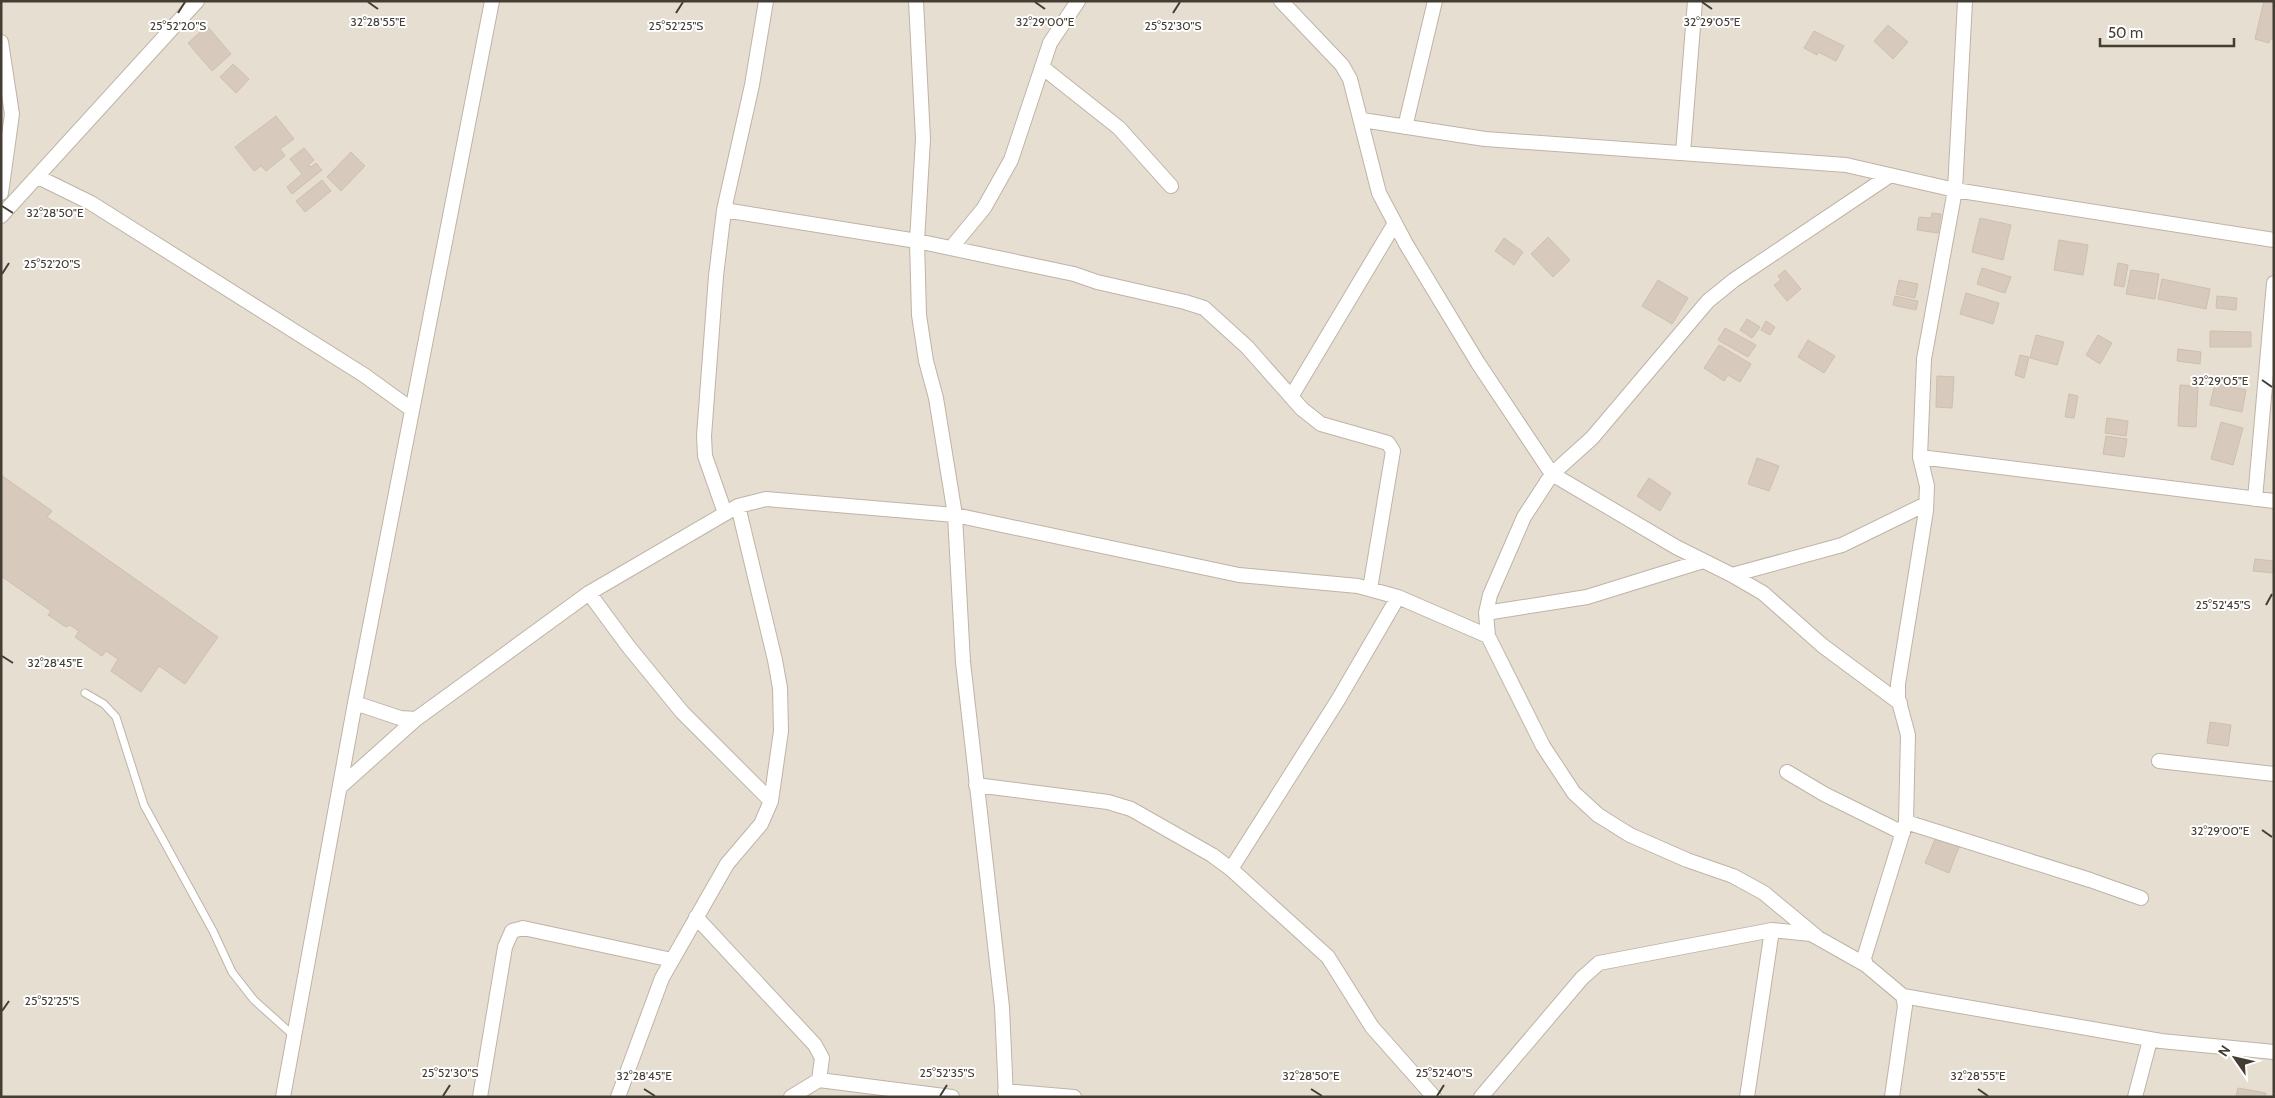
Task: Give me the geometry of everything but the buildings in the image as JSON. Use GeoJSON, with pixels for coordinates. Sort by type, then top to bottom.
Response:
{"type":"FeatureCollection","features":[{"type":"Feature","properties":{"kind":"street"},"geometry":{"type":"LineString","coordinates":[[1,216],[197,1]]}},
{"type":"Feature","properties":{"kind":"street"},"geometry":{"type":"LineString","coordinates":[[283,1097],[355,703],[492,1]]}},
{"type":"Feature","properties":{"kind":"street"},"geometry":{"type":"LineString","coordinates":[[725,513],[705,456],[704,436],[716,276],[724,210],[752,85],[766,1]]}},
{"type":"Feature","properties":{"kind":"street"},"geometry":{"type":"LineString","coordinates":[[916,1],[923,139],[917,241],[919,315],[926,362],[936,398],[955,515],[963,662],[1002,1007],[1006,1094],[1074,1097]]}},
{"type":"Feature","properties":{"kind":"street"},"geometry":{"type":"LineString","coordinates":[[951,248],[984,208],[1011,160],[1050,43],[1078,1]]}},
{"type":"Feature","properties":{"kind":"street"},"geometry":{"type":"LineString","coordinates":[[1281,1],[1342,65],[1350,79],[1362,120],[1379,193],[1478,363],[1552,474],[1703,561],[1763,593],[1823,646],[1900,704]]}},
{"type":"Feature","properties":{"kind":"street"},"geometry":{"type":"LineString","coordinates":[[1405,127],[1435,1]]}},
{"type":"Feature","properties":{"kind":"street"},"geometry":{"type":"LineString","coordinates":[[1683,153],[1695,1]]}},
{"type":"Feature","properties":{"kind":"street"},"geometry":{"type":"LineString","coordinates":[[1866,965],[1864,958],[1905,828],[1908,735],[1900,704],[1898,684],[1926,504],[1926,486],[1920,457],[1924,360],[1955,190],[1962,4]]}},
{"type":"Feature","properties":{"kind":"street"},"geometry":{"type":"LineString","coordinates":[[1,42],[4,87],[12,114],[1,193]]}},
{"type":"Feature","properties":{"kind":"street"},"geometry":{"type":"LineString","coordinates":[[1042,67],[1119,128],[1171,186]]}},
{"type":"Feature","properties":{"kind":"street"},"geometry":{"type":"LineString","coordinates":[[1362,120],[1485,139],[1807,160],[1846,165],[1955,190],[2274,240]]}},
{"type":"Feature","properties":{"kind":"street"},"geometry":{"type":"LineString","coordinates":[[1889,176],[1734,280],[1708,301],[1592,438],[1552,474],[1524,517],[1490,595],[1486,612],[1488,636],[1543,746],[1574,793],[1598,815],[1630,835],[1687,860],[1732,876],[1764,893],[1816,937],[1866,965],[1902,996],[2150,1040],[2274,1052]]}},
{"type":"Feature","properties":{"kind":"street"},"geometry":{"type":"LineString","coordinates":[[38,177],[91,203],[364,375],[412,409]]}},
{"type":"Feature","properties":{"kind":"street"},"geometry":{"type":"LineString","coordinates":[[724,210],[917,241],[1074,274],[1204,308],[1247,347],[1291,397],[1321,424],[1388,443],[1393,451],[1370,589]]}},
{"type":"Feature","properties":{"kind":"street"},"geometry":{"type":"LineString","coordinates":[[1291,397],[1395,223]]}},
{"type":"Feature","properties":{"kind":"street"},"geometry":{"type":"LineString","coordinates":[[2256,499],[2274,282]]}},
{"type":"Feature","properties":{"kind":"street"},"geometry":{"type":"LineString","coordinates":[[1920,457],[2274,501]]}},
{"type":"Feature","properties":{"kind":"street"},"geometry":{"type":"LineString","coordinates":[[340,787],[416,720],[589,593],[738,506],[766,499],[955,515],[1238,575],[1358,586],[1398,597],[1488,636]]}},
{"type":"Feature","properties":{"kind":"street"},"geometry":{"type":"LineString","coordinates":[[1732,575],[1842,545],[1926,504]]}},
{"type":"Feature","properties":{"kind":"street"},"geometry":{"type":"LineString","coordinates":[[618,1097],[662,978],[727,864],[760,824],[771,801],[781,731],[780,688],[738,506]]}},
{"type":"Feature","properties":{"kind":"street"},"geometry":{"type":"LineString","coordinates":[[1486,612],[1587,597],[1703,561]]}},
{"type":"Feature","properties":{"kind":"street"},"geometry":{"type":"LineString","coordinates":[[589,593],[628,646],[682,712],[771,801]]}},
{"type":"Feature","properties":{"kind":"street"},"geometry":{"type":"LineString","coordinates":[[1231,869],[1338,700],[1398,597]]}},
{"type":"Feature","properties":{"kind":"street"},"geometry":{"type":"LineString","coordinates":[[355,703],[400,718],[416,720]]}},
{"type":"Feature","properties":{"kind":"street"},"geometry":{"type":"LineString","coordinates":[[2160,762],[2274,774]]}},
{"type":"Feature","properties":{"kind":"street"},"geometry":{"type":"LineString","coordinates":[[1787,772],[1824,794],[1905,828],[2090,880],[2141,898]]}},
{"type":"Feature","properties":{"kind":"street"},"geometry":{"type":"LineString","coordinates":[[976,785],[1108,802],[1131,808],[1197,846],[1231,869],[1328,957],[1372,1027],[1434,1097]]}},
{"type":"Feature","properties":{"kind":"street"},"geometry":{"type":"LineString","coordinates":[[696,918],[815,1045],[822,1058],[819,1080]]}},
{"type":"Feature","properties":{"kind":"street"},"geometry":{"type":"LineString","coordinates":[[480,1097],[505,947],[512,930],[523,928],[672,960]]}},
{"type":"Feature","properties":{"kind":"street"},"geometry":{"type":"LineString","coordinates":[[1482,1097],[1582,978],[1599,963],[1772,930],[1816,937]]}},
{"type":"Feature","properties":{"kind":"street"},"geometry":{"type":"LineString","coordinates":[[1747,1097],[1772,930]]}},
{"type":"Feature","properties":{"kind":"street"},"geometry":{"type":"LineString","coordinates":[[1892,1097],[1905,1006],[1902,996]]}},
{"type":"Feature","properties":{"kind":"street"},"geometry":{"type":"LineString","coordinates":[[2135,1097],[2150,1040]]}},
{"type":"Feature","properties":{"kind":"street"},"geometry":{"type":"LineString","coordinates":[[791,1097],[819,1080],[952,1097]]}},
{"type":"Feature","properties":{"kind":"lane"},"geometry":{"type":"LineString","coordinates":[[86,693],[104,704],[116,717],[144,805],[213,931],[232,972],[254,1000],[295,1036]]}},
{"type":"Feature","properties":{"kind":"shaded area"},"geometry":{"type":"Polygon","coordinates":[[[1,1],[2274,1],[2274,1097],[1,1097],[1,1]]]}}]}
